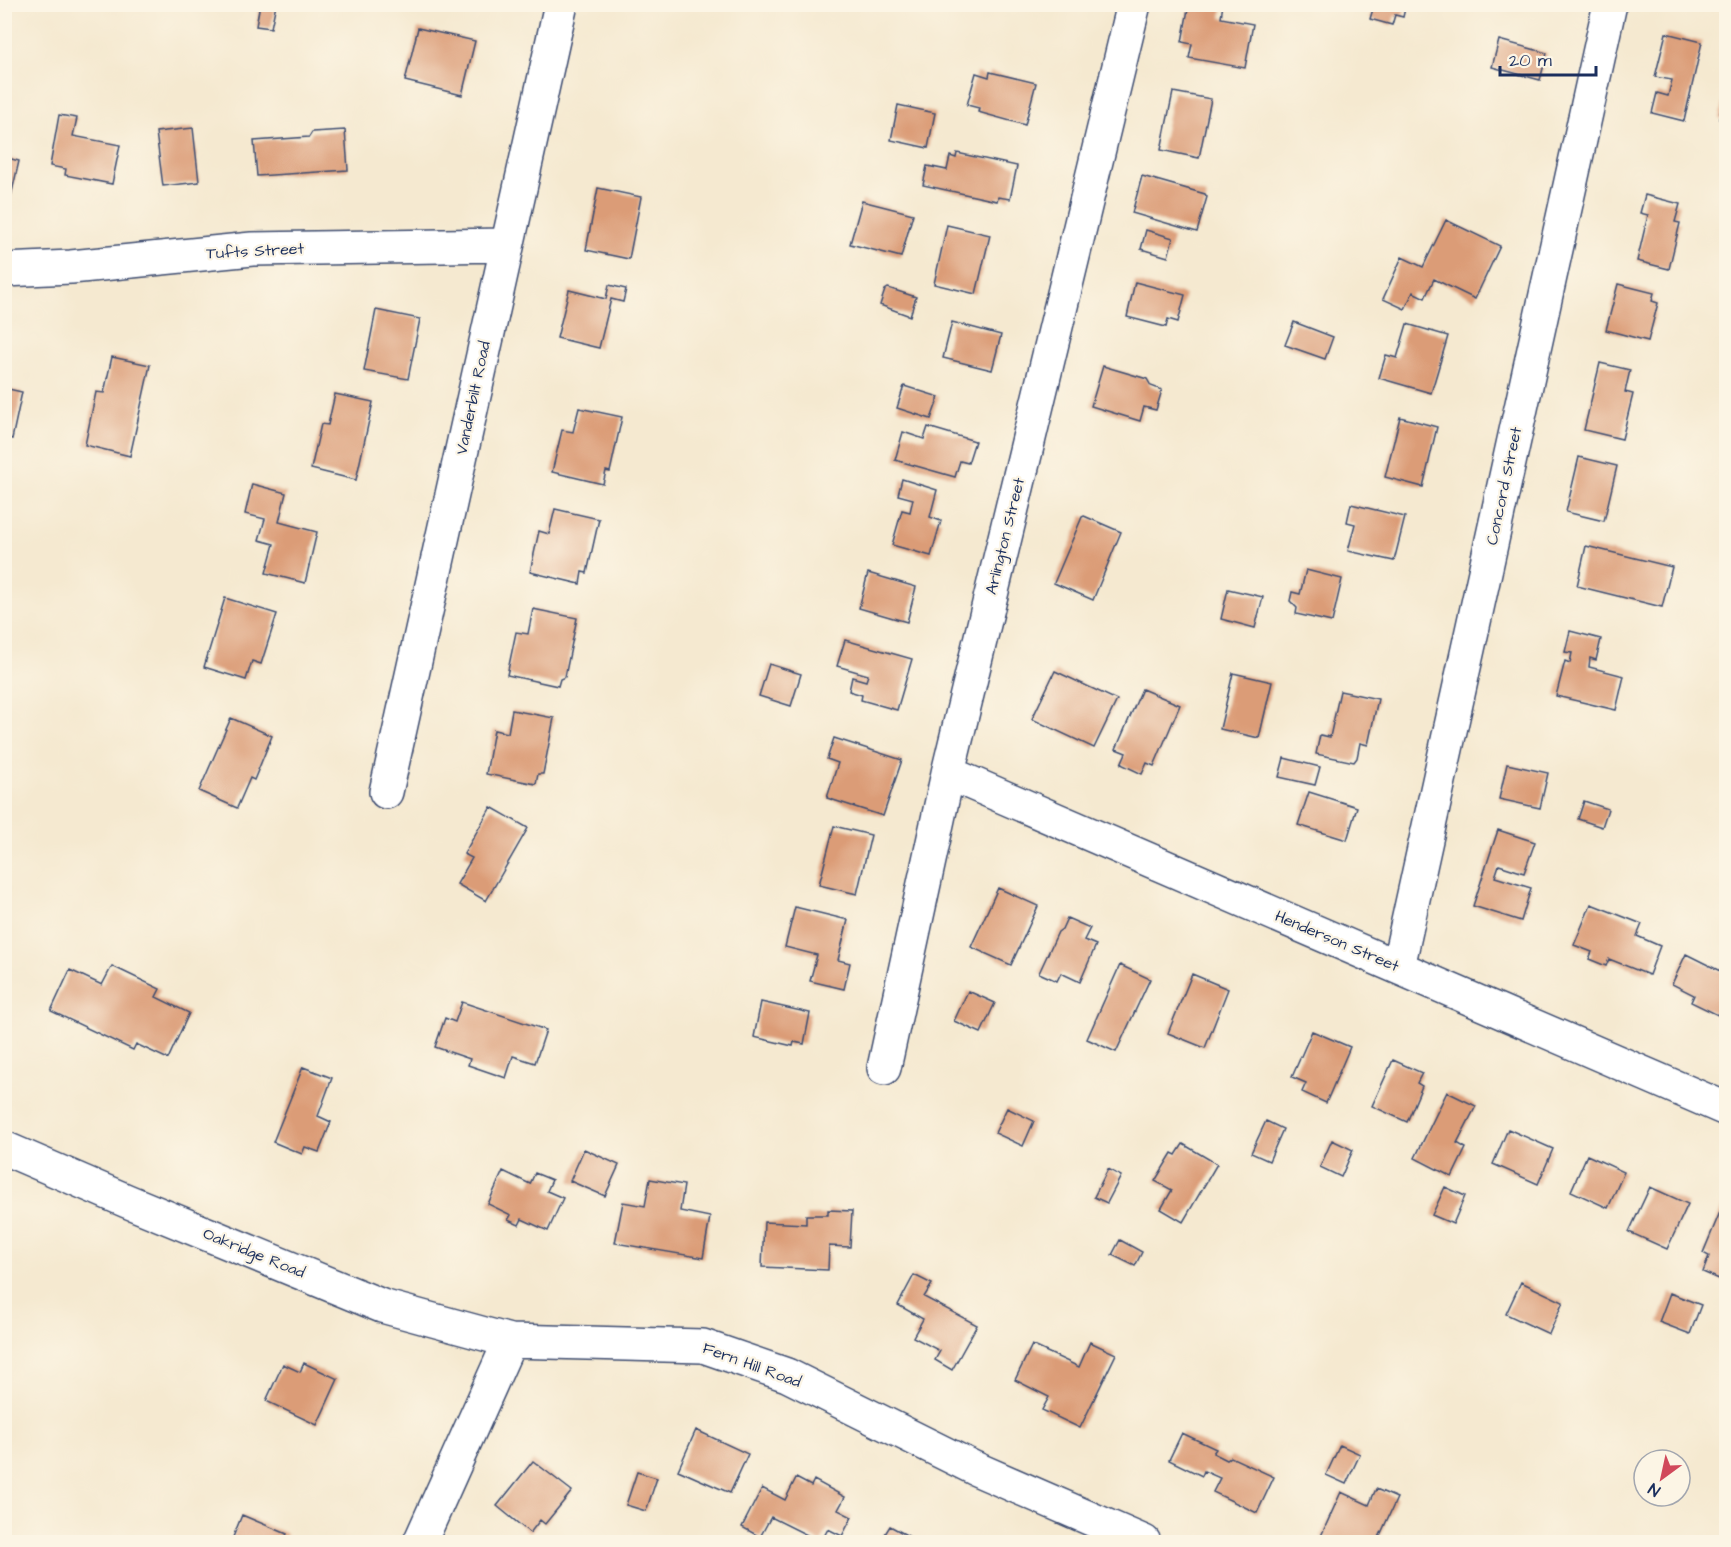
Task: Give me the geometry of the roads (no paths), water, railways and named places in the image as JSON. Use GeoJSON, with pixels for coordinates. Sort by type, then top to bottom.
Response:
{"type":"FeatureCollection","features":[{"type":"Feature","properties":{"kind":"street","name":"Vanderbilt Road"},"geometry":{"type":"LineString","coordinates":[[386,792],[561,4]]}},
{"type":"Feature","properties":{"kind":"street","name":"Arlington Street"},"geometry":{"type":"LineString","coordinates":[[884,1068],[948,773],[1134,4]]}},
{"type":"Feature","properties":{"kind":"street","name":"Concord Street"},"geometry":{"type":"LineString","coordinates":[[1398,967],[1610,4]]}},
{"type":"Feature","properties":{"kind":"street","name":"Tufts Street"},"geometry":{"type":"LineString","coordinates":[[4,270],[71,267],[252,249],[506,245]]}},
{"type":"Feature","properties":{"kind":"street","name":"Henderson Street"},"geometry":{"type":"LineString","coordinates":[[948,773],[1726,1108]]}},
{"type":"Feature","properties":{"kind":"street","name":"Oakridge Road"},"geometry":{"type":"LineString","coordinates":[[4,1148],[382,1306],[510,1341]]}},
{"type":"Feature","properties":{"kind":"street"},"geometry":{"type":"LineString","coordinates":[[420,1542],[510,1341]]}},
{"type":"Feature","properties":{"kind":"street","name":"Fern Hill Road"},"geometry":{"type":"LineString","coordinates":[[510,1341],[704,1346],[788,1375],[974,1468],[1144,1542]]}}]}
